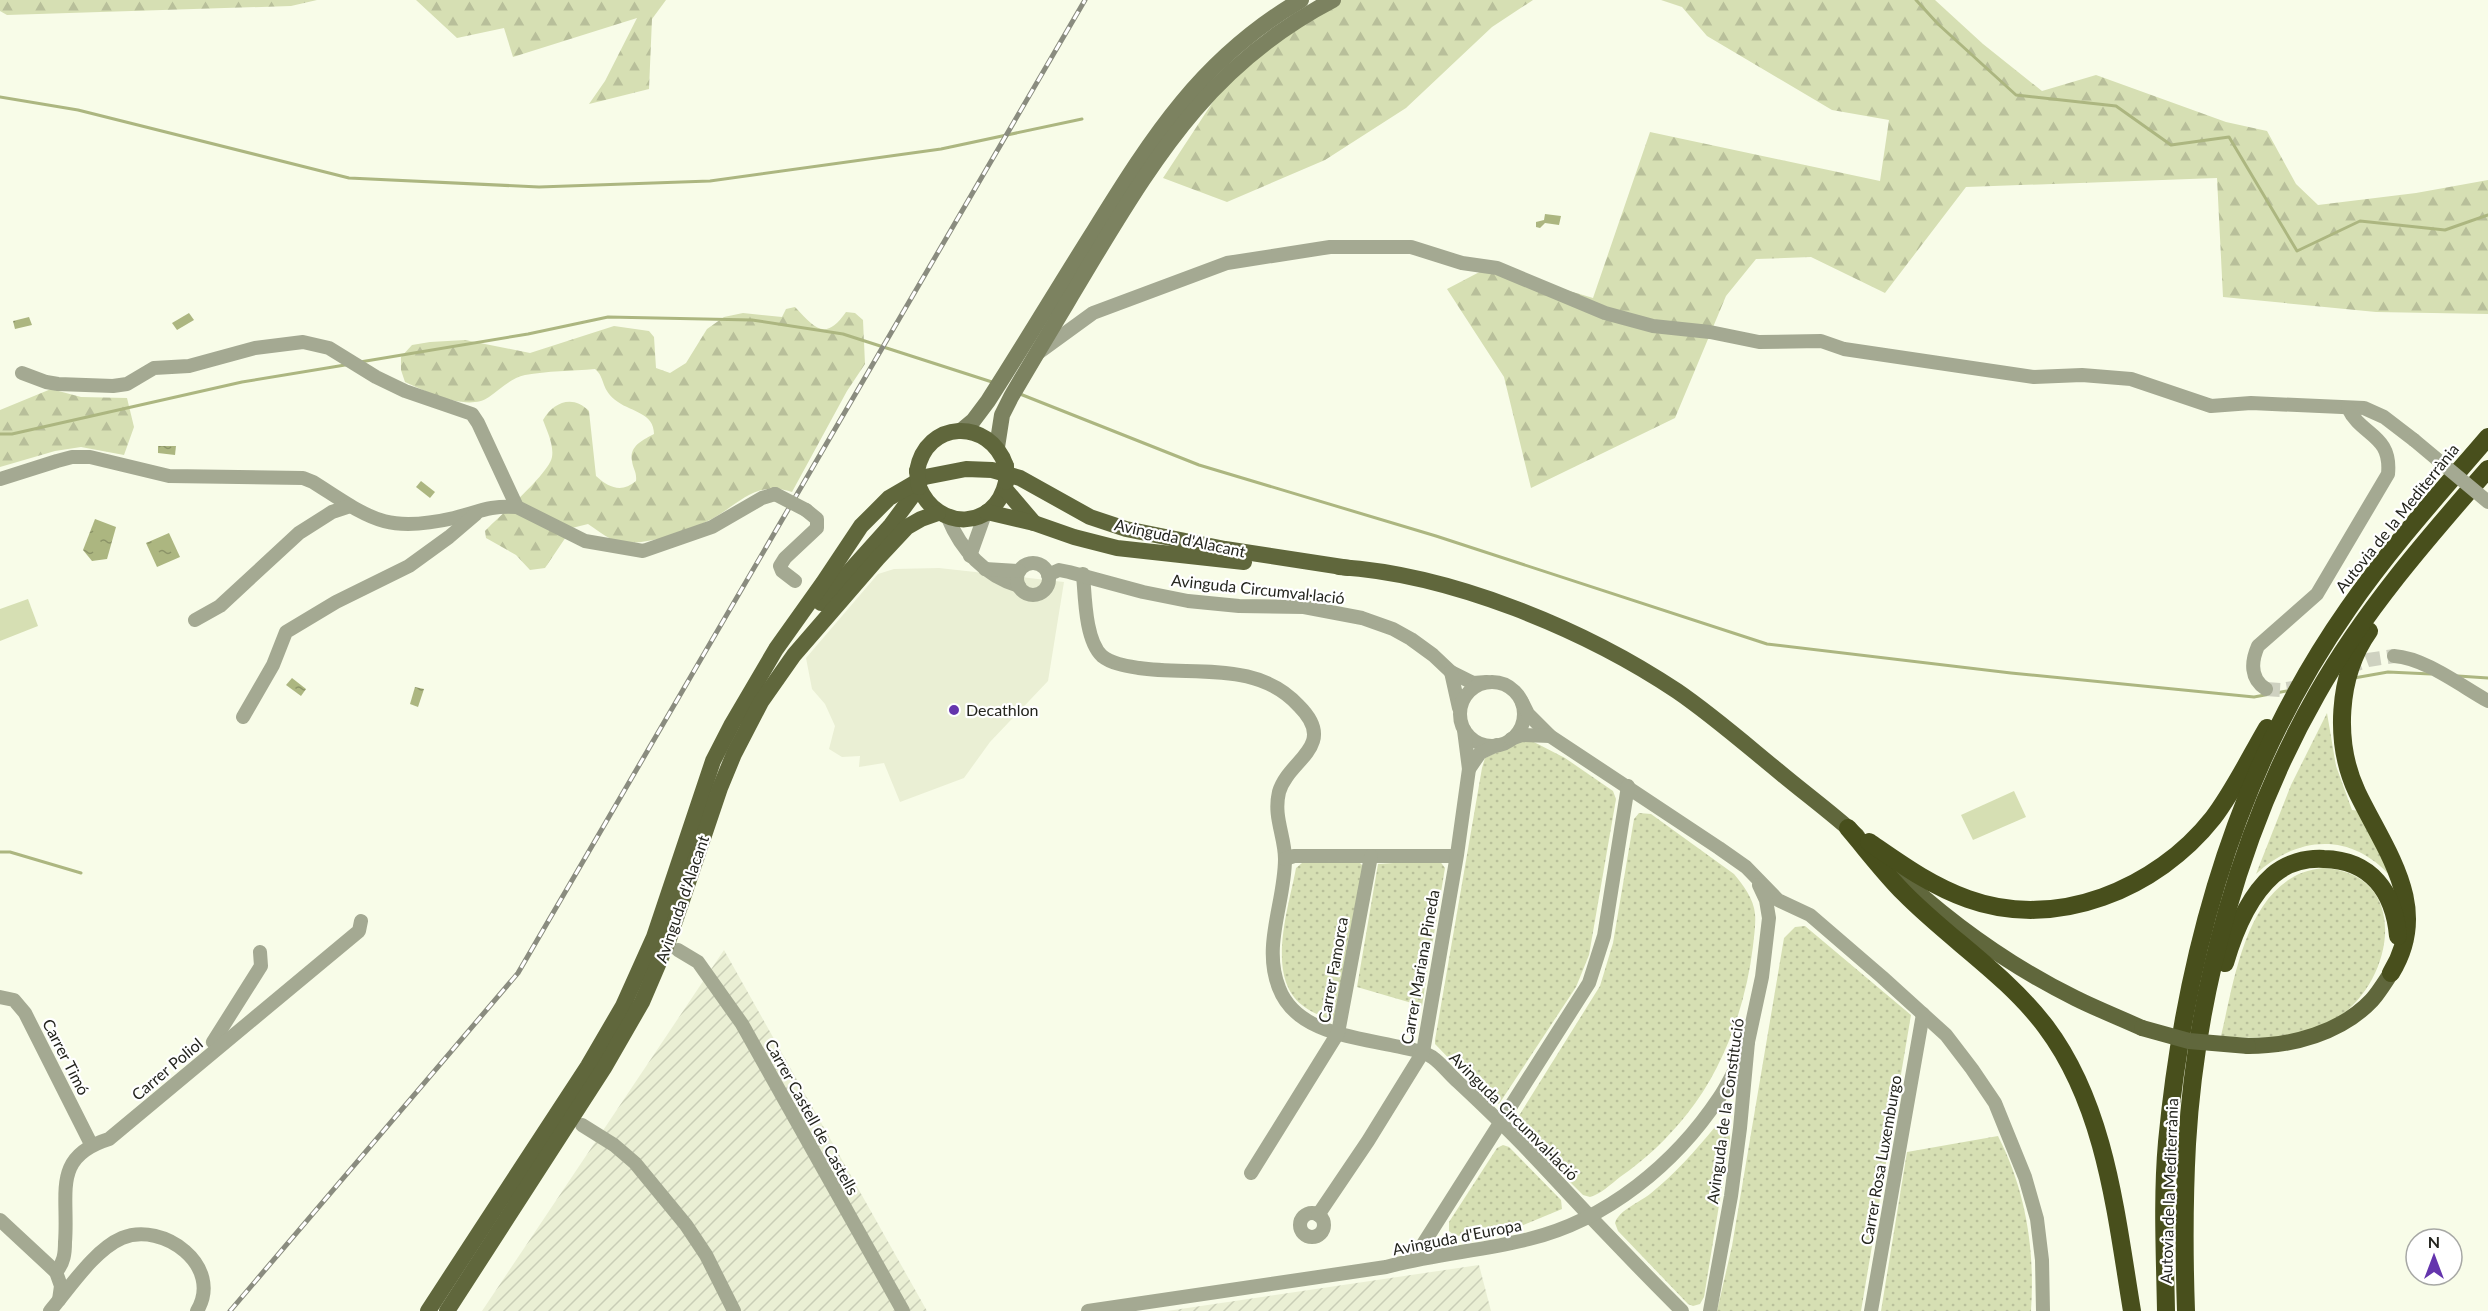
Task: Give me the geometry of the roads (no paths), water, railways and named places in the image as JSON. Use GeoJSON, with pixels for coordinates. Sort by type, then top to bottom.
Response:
{"type":"FeatureCollection","features":[{"type":"Feature","properties":{"kind":"highway","name":"Autovia de la Mediterrània"},"geometry":{"type":"LineString","coordinates":[[2166,1311],[2167,1144],[2184,1011],[2203,928],[2237,820],[2298,689],[2347,610],[2374,573],[2488,437]]}},
{"type":"Feature","properties":{"kind":"highway","name":"Autovia de la Mediterrània"},"geometry":{"type":"LineString","coordinates":[[2186,1311],[2184,1251],[2187,1144],[2193,1082],[2213,964],[2248,847],[2284,756],[2344,651],[2373,608],[2488,469]]}},
{"type":"Feature","properties":{"kind":"highway"},"geometry":{"type":"LineString","coordinates":[[2391,973],[2401,957],[2405,939],[2407,913],[2404,890],[2399,871],[2356,790],[2347,764],[2342,737],[2342,708],[2349,672],[2366,634],[2396,592],[2408,565]]}},
{"type":"Feature","properties":{"kind":"highway"},"geometry":{"type":"LineString","coordinates":[[1848,828],[1923,879],[1968,900],[1997,906],[2034,909],[2064,908],[2091,900],[2120,890],[2150,874],[2172,859],[2195,838],[2214,817],[2276,713],[2298,689]]}},
{"type":"Feature","properties":{"kind":"highway"},"geometry":{"type":"LineString","coordinates":[[1848,828],[1904,893],[2015,992],[2046,1027],[2071,1065],[2087,1100],[2102,1152],[2132,1311]]}},
{"type":"Feature","properties":{"kind":"highway"},"geometry":{"type":"LineString","coordinates":[[2205,1011],[2217,990],[2242,917],[2256,895],[2272,876],[2284,867],[2301,861],[2340,859],[2370,873],[2381,886],[2396,916],[2398,939],[2391,973]]}},
{"type":"Feature","properties":{"kind":"main road"},"geometry":{"type":"LineString","coordinates":[[1005,479],[994,506],[986,513],[967,520],[943,516],[929,506],[918,479],[922,456],[931,442],[945,434],[961,430],[973,421],[988,401],[1142,154],[1175,109],[1224,57],[1301,0]]}},
{"type":"Feature","properties":{"kind":"main road"},"geometry":{"type":"LineString","coordinates":[[1034,523],[1005,479],[997,447],[1005,408],[1123,210],[1174,134],[1219,82],[1254,51],[1297,20],[1333,0]]}},
{"type":"Feature","properties":{"kind":"main road"},"geometry":{"type":"LineString","coordinates":[[961,430],[981,435],[997,447]]}},
{"type":"Feature","properties":{"kind":"main road","name":"Avinguda d'Alacant"},"geometry":{"type":"LineString","coordinates":[[428,1311],[575,1085],[623,1006],[654,938],[713,762],[760,676],[776,649],[871,513],[889,498],[912,483],[949,471],[980,469],[1020,478],[1090,517],[1126,529],[1225,549],[1349,568]]}},
{"type":"Feature","properties":{"kind":"main road","name":"Avinguda d'Alacant"},"geometry":{"type":"LineString","coordinates":[[760,676],[827,595],[891,525],[918,479]]}},
{"type":"Feature","properties":{"kind":"main road"},"geometry":{"type":"LineString","coordinates":[[986,513],[1034,523],[1074,537],[1117,548],[1242,562],[1349,568],[1428,582],[1489,599],[1539,618],[1596,644],[1677,691],[1739,738],[1848,828],[1920,895],[2011,962],[2074,998],[2142,1028],[2189,1041],[2248,1046],[2267,1046],[2290,1042],[2338,1026],[2372,1000],[2391,973]]}},
{"type":"Feature","properties":{"kind":"main road","name":"Avinguda d'Alacant"},"geometry":{"type":"LineString","coordinates":[[447,1311],[604,1068],[642,1002],[669,939],[723,780],[743,734],[761,702],[800,647],[907,527],[921,519],[943,516]]}},
{"type":"Feature","properties":{"kind":"street"},"geometry":{"type":"LineString","coordinates":[[1036,354],[1093,313],[1227,263],[1330,247],[1411,247],[1461,263],[1497,268],[1605,313],[1653,326],[1710,332],[1759,342],[1821,341],[1844,349],[2034,377],[2082,375],[2131,379],[2211,406],[2251,403],[2364,408],[2384,417],[2488,502]]}},
{"type":"Feature","properties":{"kind":"street"},"geometry":{"type":"LineString","coordinates":[[22,373],[58,384],[113,386],[127,384],[154,368],[189,366],[255,348],[303,342],[329,348],[376,377],[405,391],[472,414],[517,507]]}},
{"type":"Feature","properties":{"kind":"street"},"geometry":{"type":"LineString","coordinates":[[2266,689],[2260,686],[2253,673],[2258,646],[2317,594],[2388,474],[2389,465],[2384,447],[2372,432],[2351,416],[2348,408]]}},
{"type":"Feature","properties":{"kind":"street"},"geometry":{"type":"LineString","coordinates":[[0,479],[72,457],[90,457],[168,476],[303,478],[380,521],[402,525],[435,522],[495,506],[517,507],[585,541],[643,551],[712,527],[762,498],[775,494],[806,510],[817,519],[817,528],[785,558],[780,566],[782,571],[795,581]]}},
{"type":"Feature","properties":{"kind":"street"},"geometry":{"type":"LineString","coordinates":[[195,620],[220,606],[299,532],[332,512],[350,506]]}},
{"type":"Feature","properties":{"kind":"street"},"geometry":{"type":"LineString","coordinates":[[243,717],[273,665],[286,632],[336,602],[409,566],[480,511]]}},
{"type":"Feature","properties":{"kind":"street"},"geometry":{"type":"LineString","coordinates":[[970,556],[986,513]]}},
{"type":"Feature","properties":{"kind":"street"},"geometry":{"type":"LineString","coordinates":[[943,516],[970,556],[985,569],[999,579],[1019,586],[1031,595],[1041,593],[1047,585],[1048,575],[1042,567],[1032,563],[1019,571],[985,569]]}},
{"type":"Feature","properties":{"kind":"street","name":"Avinguda Circumval·lació"},"geometry":{"type":"LineString","coordinates":[[1048,575],[1059,570],[1083,574],[1180,600],[1230,605],[1304,607],[1362,618],[1393,629],[1411,639],[1451,672],[1473,683],[1487,682]]}},
{"type":"Feature","properties":{"kind":"street"},"geometry":{"type":"LineString","coordinates":[[1019,571],[1017,576],[1019,586]]}},
{"type":"Feature","properties":{"kind":"street","name":"Avinguda Circumval·lació"},"geometry":{"type":"LineString","coordinates":[[1083,574],[1085,607],[1095,645],[1102,655],[1114,663],[1150,670],[1204,670],[1245,676],[1276,687],[1301,707],[1313,725],[1313,743],[1296,763],[1280,790],[1276,813],[1285,859],[1272,962],[1279,990],[1294,1010],[1319,1027],[1423,1052],[1442,1064],[1453,1078],[1500,1120],[1682,1311]]}},
{"type":"Feature","properties":{"kind":"street"},"geometry":{"type":"LineString","coordinates":[[2394,656],[2418,662],[2488,701]]}},
{"type":"Feature","properties":{"kind":"street"},"geometry":{"type":"LineString","coordinates":[[1451,672],[1461,719],[1474,740],[1487,746],[1504,742],[1521,728],[1524,717],[1522,702]]}},
{"type":"Feature","properties":{"kind":"street"},"geometry":{"type":"LineString","coordinates":[[1461,719],[1464,697],[1471,689],[1487,682],[1502,683],[1512,688],[1528,714],[1550,736],[1746,867],[1757,881],[1778,900],[1810,915],[1946,1035],[1995,1103],[2025,1177],[2037,1219],[2042,1260],[2043,1311]]}},
{"type":"Feature","properties":{"kind":"street","name":"Carrer Mariana Pineda"},"geometry":{"type":"LineString","coordinates":[[1318,1215],[1368,1141],[1423,1052],[1469,769],[1466,738],[1461,719]]}},
{"type":"Feature","properties":{"kind":"street"},"geometry":{"type":"LineString","coordinates":[[1469,769],[1480,753],[1504,742],[1522,735],[1550,736]]}},
{"type":"Feature","properties":{"kind":"street"},"geometry":{"type":"LineString","coordinates":[[1413,1260],[1500,1120],[1582,997],[1596,969],[1604,936],[1628,786]]}},
{"type":"Feature","properties":{"kind":"street"},"geometry":{"type":"LineString","coordinates":[[1285,859],[1294,856],[1456,856]]}},
{"type":"Feature","properties":{"kind":"street","name":"Carrer Famorca"},"geometry":{"type":"LineString","coordinates":[[1251,1173],[1338,1033],[1371,856]]}},
{"type":"Feature","properties":{"kind":"street","name":"Avinguda de la Constitució"},"geometry":{"type":"LineString","coordinates":[[1710,1311],[1740,1128],[1748,1042],[1762,977],[1769,918],[1766,900],[1757,881]]}},
{"type":"Feature","properties":{"kind":"street","name":"Carrer Poliol"},"geometry":{"type":"LineString","coordinates":[[56,1272],[64,1257],[67,1173],[77,1157],[91,1144],[109,1139],[359,931],[361,921]]}},
{"type":"Feature","properties":{"kind":"street","name":"Carrer Castell de Castells"},"geometry":{"type":"LineString","coordinates":[[678,950],[698,962],[742,1024],[903,1311]]}},
{"type":"Feature","properties":{"kind":"street"},"geometry":{"type":"LineString","coordinates":[[218,1047],[213,1042],[261,966],[260,952]]}},
{"type":"Feature","properties":{"kind":"street","name":"Carrer Timó"},"geometry":{"type":"LineString","coordinates":[[0,997],[14,1000],[25,1013],[91,1144]]}},
{"type":"Feature","properties":{"kind":"street","name":"Carrer Rosa Luxemburgo"},"geometry":{"type":"LineString","coordinates":[[1871,1311],[1923,1014]]}},
{"type":"Feature","properties":{"kind":"street","name":"Avinguda d'Europa"},"geometry":{"type":"LineString","coordinates":[[1088,1311],[1386,1267],[1531,1239],[1589,1216],[1650,1177],[1673,1155],[1718,1099],[1748,1042]]}},
{"type":"Feature","properties":{"kind":"street"},"geometry":{"type":"LineString","coordinates":[[582,1125],[614,1145],[635,1163],[686,1225],[706,1255],[734,1311]]}},
{"type":"Feature","properties":{"kind":"street"},"geometry":{"type":"LineString","coordinates":[[0,1220],[56,1272],[61,1286],[54,1306]]}},
{"type":"Feature","properties":{"kind":"street"},"geometry":{"type":"LineString","coordinates":[[54,1306],[109,1245],[122,1238],[144,1234],[167,1238],[192,1257],[199,1272],[203,1290],[197,1311]]}},
{"type":"Feature","properties":{"kind":"water"},"geometry":{"type":"Polygon","coordinates":[[[1545,214],[1561,216],[1559,225],[1545,223],[1540,228],[1536,227],[1536,222],[1544,220],[1545,214]]]}},
{"type":"Feature","properties":{"kind":"water"},"geometry":{"type":"Polygon","coordinates":[[[189,313],[194,320],[177,330],[172,323],[189,313]]]}},
{"type":"Feature","properties":{"kind":"water"},"geometry":{"type":"Polygon","coordinates":[[[29,317],[32,325],[15,329],[13,321],[29,317]]]}},
{"type":"Feature","properties":{"kind":"water"},"geometry":{"type":"Polygon","coordinates":[[[158,446],[176,446],[175,455],[158,453],[158,446]]]}},
{"type":"Feature","properties":{"kind":"water"},"geometry":{"type":"Polygon","coordinates":[[[421,481],[435,492],[430,498],[416,487],[421,481]]]}},
{"type":"Feature","properties":{"kind":"water"},"geometry":{"type":"Polygon","coordinates":[[[95,519],[116,527],[107,559],[92,561],[83,550],[95,519]]]}},
{"type":"Feature","properties":{"kind":"water"},"geometry":{"type":"Polygon","coordinates":[[[169,533],[180,557],[157,567],[146,543],[169,533]]]}},
{"type":"Feature","properties":{"kind":"water"},"geometry":{"type":"Polygon","coordinates":[[[292,678],[306,689],[301,696],[286,685],[292,678]]]}},
{"type":"Feature","properties":{"kind":"water"},"geometry":{"type":"Polygon","coordinates":[[[415,687],[424,689],[418,707],[410,704],[415,687]]]}},
{"type":"Feature","properties":{"kind":"waterway"},"geometry":{"type":"LineString","coordinates":[[1916,0],[1938,24],[2016,95],[2116,106],[2171,145],[2229,137],[2297,251],[2360,221],[2445,230],[2488,215]]}},
{"type":"Feature","properties":{"kind":"waterway"},"geometry":{"type":"LineString","coordinates":[[0,97],[78,110],[349,178],[539,187],[710,181],[941,149],[1082,119]]}},
{"type":"Feature","properties":{"kind":"waterway"},"geometry":{"type":"LineString","coordinates":[[360,362],[528,334],[608,317],[752,320],[843,334],[992,382]]}},
{"type":"Feature","properties":{"kind":"waterway"},"geometry":{"type":"LineString","coordinates":[[0,434],[12,434],[242,382],[345,365]]}},
{"type":"Feature","properties":{"kind":"waterway"},"geometry":{"type":"LineString","coordinates":[[1020,394],[1199,465],[1436,536],[1767,644],[2011,673],[2254,697],[2292,690]]}},
{"type":"Feature","properties":{"kind":"waterway"},"geometry":{"type":"LineString","coordinates":[[2354,678],[2388,672],[2431,674]]}},
{"type":"Feature","properties":{"kind":"waterway"},"geometry":{"type":"LineString","coordinates":[[2458,676],[2488,678]]}},
{"type":"Feature","properties":{"kind":"waterway"},"geometry":{"type":"LineString","coordinates":[[0,852],[10,852],[81,873]]}},
{"type":"Feature","properties":{"kind":"tunnel"},"geometry":{"type":"LineString","coordinates":[[2347,668],[2368,660],[2394,656]]}},
{"type":"Feature","properties":{"kind":"tunnel"},"geometry":{"type":"LineString","coordinates":[[2266,689],[2281,690],[2304,686]]}},
{"type":"Feature","properties":{"kind":"railway"},"geometry":{"type":"LineString","coordinates":[[230,1311],[518,973],[1085,0]]}},
{"type":"Feature","properties":{"kind":"place","name":"Decathlon"},"geometry":{"type":"Point","coordinates":[954,710]}}]}
